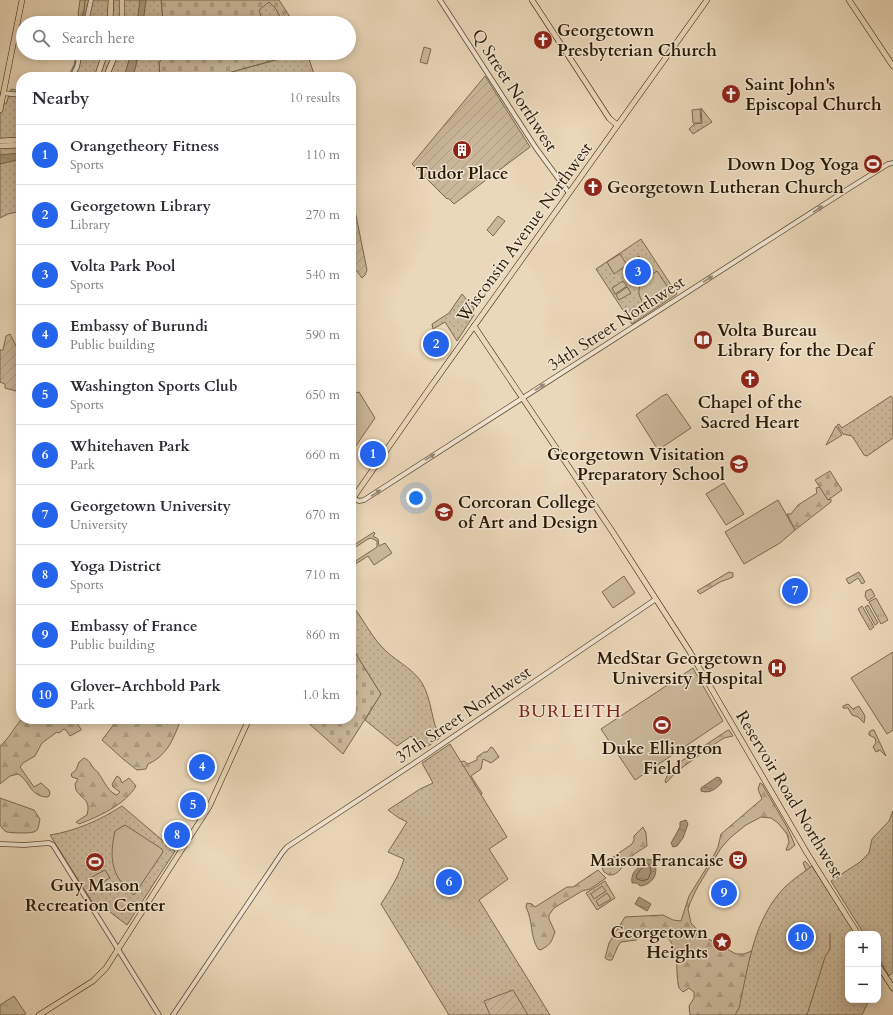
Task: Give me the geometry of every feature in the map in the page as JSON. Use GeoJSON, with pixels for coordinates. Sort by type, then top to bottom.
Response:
{"type":"FeatureCollection","features":[{"type":"Feature","properties":{"kind":"main road"},"geometry":{"type":"LineString","coordinates":[[19,16],[22,0]]}},
{"type":"Feature","properties":{"kind":"main road"},"geometry":{"type":"LineString","coordinates":[[110,16],[111,0]]}},
{"type":"Feature","properties":{"kind":"main road"},"geometry":{"type":"LineString","coordinates":[[122,0],[122,16]]}},
{"type":"Feature","properties":{"kind":"main road"},"geometry":{"type":"LineString","coordinates":[[532,0],[609,118],[617,125]]}},
{"type":"Feature","properties":{"kind":"main road","name":"Wisconsin Avenue Northwest"},"geometry":{"type":"LineString","coordinates":[[356,494],[474,326],[707,0]]}},
{"type":"Feature","properties":{"kind":"main road"},"geometry":{"type":"LineString","coordinates":[[849,0],[893,66]]}},
{"type":"Feature","properties":{"kind":"main road"},"geometry":{"type":"LineString","coordinates":[[0,110],[16,29]]}},
{"type":"Feature","properties":{"kind":"main road"},"geometry":{"type":"LineString","coordinates":[[99,72],[103,60]]}},
{"type":"Feature","properties":{"kind":"main road"},"geometry":{"type":"LineString","coordinates":[[108,72],[113,60]]}},
{"type":"Feature","properties":{"kind":"main road"},"geometry":{"type":"LineString","coordinates":[[0,141],[16,140]]}},
{"type":"Feature","properties":{"kind":"main road"},"geometry":{"type":"LineString","coordinates":[[0,146],[16,145]]}},
{"type":"Feature","properties":{"kind":"main road","name":"Reservoir Road Northwest"},"geometry":{"type":"LineString","coordinates":[[474,326],[656,599],[692,656],[807,853],[856,931]]}},
{"type":"Feature","properties":{"kind":"main road"},"geometry":{"type":"LineString","coordinates":[[39,1015],[95,979],[106,968],[209,807],[247,724]]}},
{"type":"Feature","properties":{"kind":"main road"},"geometry":{"type":"LineString","coordinates":[[879,967],[893,988]]}},
{"type":"Feature","properties":{"kind":"street"},"geometry":{"type":"LineString","coordinates":[[88,16],[91,0]]}},
{"type":"Feature","properties":{"kind":"street","name":"Q Street Northwest"},"geometry":{"type":"LineString","coordinates":[[440,0],[536,148],[569,193]]}},
{"type":"Feature","properties":{"kind":"street"},"geometry":{"type":"LineString","coordinates":[[74,72],[78,60]]}},
{"type":"Feature","properties":{"kind":"street"},"geometry":{"type":"LineString","coordinates":[[3,93],[16,95]]}},
{"type":"Feature","properties":{"kind":"street","name":"34th Street Northwest"},"geometry":{"type":"LineString","coordinates":[[356,501],[364,500],[882,167],[893,163]]}},
{"type":"Feature","properties":{"kind":"street","name":"37th Street Northwest"},"geometry":{"type":"LineString","coordinates":[[173,1015],[284,850],[656,599]]}},
{"type":"Feature","properties":{"kind":"street"},"geometry":{"type":"LineString","coordinates":[[0,844],[24,846],[49,843],[54,847],[159,1015]]}},
{"type":"Feature","properties":{"kind":"green space"},"geometry":{"type":"Polygon","coordinates":[[[80,0],[86,0],[83,16],[78,15],[80,0]]]}},
{"type":"Feature","properties":{"kind":"green space"},"geometry":{"type":"Polygon","coordinates":[[[85,0],[161,0],[162,16],[84,16],[85,0]]]}},
{"type":"Feature","properties":{"kind":"green space"},"geometry":{"type":"Polygon","coordinates":[[[161,0],[279,0],[289,16],[162,16],[161,0]]]}},
{"type":"Feature","properties":{"kind":"green space"},"geometry":{"type":"Polygon","coordinates":[[[269,2],[276,9],[280,16],[261,16],[259,10],[269,2]]]}},
{"type":"Feature","properties":{"kind":"green space"},"geometry":{"type":"Polygon","coordinates":[[[424,47],[431,49],[427,64],[420,62],[424,47]]]}},
{"type":"Feature","properties":{"kind":"green space"},"geometry":{"type":"Polygon","coordinates":[[[75,60],[161,60],[159,63],[160,72],[70,72],[75,60]]]}},
{"type":"Feature","properties":{"kind":"green space"},"geometry":{"type":"Polygon","coordinates":[[[160,60],[276,60],[232,72],[160,72],[159,63],[160,60]]]}},
{"type":"Feature","properties":{"kind":"green space"},"geometry":{"type":"Polygon","coordinates":[[[276,60],[309,60],[313,72],[232,72],[276,60]]]}},
{"type":"Feature","properties":{"kind":"green space"},"geometry":{"type":"Polygon","coordinates":[[[485,76],[530,147],[454,204],[448,198],[447,199],[412,164],[485,76]]]}},
{"type":"Feature","properties":{"kind":"green space"},"geometry":{"type":"Polygon","coordinates":[[[11,89],[16,90],[16,212],[0,218],[0,103],[6,104],[11,89]]]}},
{"type":"Feature","properties":{"kind":"green space"},"geometry":{"type":"Polygon","coordinates":[[[701,108],[712,122],[693,134],[689,129],[694,124],[702,123],[701,108]]]}},
{"type":"Feature","properties":{"kind":"green space"},"geometry":{"type":"Polygon","coordinates":[[[700,109],[701,123],[693,123],[692,110],[700,109]]]}},
{"type":"Feature","properties":{"kind":"green space"},"geometry":{"type":"Polygon","coordinates":[[[356,216],[367,270],[362,278],[356,270],[356,216]]]}},
{"type":"Feature","properties":{"kind":"green space"},"geometry":{"type":"Polygon","coordinates":[[[498,216],[505,221],[493,236],[487,230],[498,216]]]}},
{"type":"Feature","properties":{"kind":"green space"},"geometry":{"type":"Polygon","coordinates":[[[641,239],[677,294],[632,324],[596,269],[641,239]]]}},
{"type":"Feature","properties":{"kind":"green space"},"geometry":{"type":"Polygon","coordinates":[[[620,254],[627,265],[614,274],[607,262],[620,254]]]}},
{"type":"Feature","properties":{"kind":"green space"},"geometry":{"type":"Polygon","coordinates":[[[639,256],[642,261],[645,259],[652,269],[630,284],[623,274],[630,269],[628,263],[639,256]]]}},
{"type":"Feature","properties":{"kind":"green space"},"geometry":{"type":"Polygon","coordinates":[[[657,271],[671,292],[647,308],[642,301],[639,288],[643,281],[657,271]]]}},
{"type":"Feature","properties":{"kind":"green space"},"geometry":{"type":"Polygon","coordinates":[[[623,281],[627,286],[615,294],[612,288],[623,281]]]}},
{"type":"Feature","properties":{"kind":"green space"},"geometry":{"type":"Polygon","coordinates":[[[627,287],[631,293],[619,300],[616,295],[627,287]]]}},
{"type":"Feature","properties":{"kind":"green space"},"geometry":{"type":"Polygon","coordinates":[[[462,294],[474,308],[474,315],[457,341],[445,322],[433,329],[432,324],[449,313],[462,294]]]}},
{"type":"Feature","properties":{"kind":"green space"},"geometry":{"type":"Polygon","coordinates":[[[10,334],[16,345],[16,391],[5,388],[5,384],[0,382],[0,350],[3,350],[6,336],[10,334]]]}},
{"type":"Feature","properties":{"kind":"green space"},"geometry":{"type":"Polygon","coordinates":[[[359,392],[375,418],[356,446],[356,393],[359,392]]]}},
{"type":"Feature","properties":{"kind":"green space"},"geometry":{"type":"Polygon","coordinates":[[[667,394],[691,428],[658,450],[636,415],[667,394]]]}},
{"type":"Feature","properties":{"kind":"green space"},"geometry":{"type":"Polygon","coordinates":[[[891,396],[893,399],[893,438],[867,456],[864,455],[852,436],[843,434],[837,425],[839,424],[842,428],[891,396]]]}},
{"type":"Feature","properties":{"kind":"green space"},"geometry":{"type":"Polygon","coordinates":[[[836,426],[842,435],[826,445],[836,426]]]}},
{"type":"Feature","properties":{"kind":"green space"},"geometry":{"type":"Polygon","coordinates":[[[830,471],[842,490],[828,500],[815,480],[830,471]]]}},
{"type":"Feature","properties":{"kind":"green space"},"geometry":{"type":"Polygon","coordinates":[[[724,483],[744,514],[726,525],[706,494],[724,483]]]}},
{"type":"Feature","properties":{"kind":"green space"},"geometry":{"type":"Polygon","coordinates":[[[820,487],[828,500],[831,499],[831,502],[795,530],[787,514],[791,514],[798,505],[817,493],[816,488],[820,487]]]}},
{"type":"Feature","properties":{"kind":"green space"},"geometry":{"type":"Polygon","coordinates":[[[778,500],[795,530],[780,543],[744,564],[725,532],[778,500]]]}},
{"type":"Feature","properties":{"kind":"green space"},"geometry":{"type":"Polygon","coordinates":[[[374,532],[375,534],[373,536],[378,539],[379,546],[385,543],[392,553],[374,565],[368,556],[356,564],[356,561],[377,547],[377,541],[371,538],[356,547],[356,544],[374,532]]]}},
{"type":"Feature","properties":{"kind":"green space"},"geometry":{"type":"Polygon","coordinates":[[[729,572],[733,573],[733,577],[720,582],[700,594],[697,591],[729,572]]]}},
{"type":"Feature","properties":{"kind":"green space"},"geometry":{"type":"Polygon","coordinates":[[[859,572],[865,582],[862,584],[858,578],[849,584],[846,579],[859,572]]]}},
{"type":"Feature","properties":{"kind":"green space"},"geometry":{"type":"Polygon","coordinates":[[[624,576],[635,593],[613,608],[602,592],[624,576]]]}},
{"type":"Feature","properties":{"kind":"green space"},"geometry":{"type":"Polygon","coordinates":[[[871,589],[875,596],[868,601],[865,596],[866,591],[871,589]]]}},
{"type":"Feature","properties":{"kind":"green space"},"geometry":{"type":"Polygon","coordinates":[[[876,598],[888,620],[881,624],[869,602],[876,598]]]}},
{"type":"Feature","properties":{"kind":"green space"},"geometry":{"type":"Polygon","coordinates":[[[868,605],[878,623],[875,625],[865,607],[868,605]]]}},
{"type":"Feature","properties":{"kind":"green space"},"geometry":{"type":"Polygon","coordinates":[[[862,606],[874,627],[870,630],[858,609],[862,606]]]}},
{"type":"Feature","properties":{"kind":"green space"},"geometry":{"type":"Polygon","coordinates":[[[356,610],[381,646],[413,672],[422,683],[430,703],[440,738],[421,751],[411,736],[397,746],[365,720],[381,694],[356,654],[356,610]]]}},
{"type":"Feature","properties":{"kind":"green space"},"geometry":{"type":"Polygon","coordinates":[[[893,652],[893,730],[887,734],[851,678],[893,652]]]}},
{"type":"Feature","properties":{"kind":"green space"},"geometry":{"type":"Polygon","coordinates":[[[356,654],[381,694],[343,754],[310,724],[356,724],[356,654]]]}},
{"type":"Feature","properties":{"kind":"green space","name":"Duke Ellington Field"},"geometry":{"type":"Polygon","coordinates":[[[693,668],[723,721],[635,780],[601,729],[693,668]]]}},
{"type":"Feature","properties":{"kind":"green space"},"geometry":{"type":"Polygon","coordinates":[[[848,704],[853,709],[859,706],[865,716],[864,723],[858,717],[852,715],[848,708],[843,708],[843,706],[848,704]]]}},
{"type":"Feature","properties":{"kind":"green space"},"geometry":{"type":"Polygon","coordinates":[[[18,724],[78,724],[81,729],[70,736],[64,729],[59,733],[57,732],[42,743],[35,756],[23,763],[20,767],[34,787],[41,783],[49,790],[50,794],[48,797],[34,792],[18,774],[10,776],[0,784],[0,746],[18,724]]]}},
{"type":"Feature","properties":{"kind":"green space"},"geometry":{"type":"Polygon","coordinates":[[[114,724],[179,724],[168,748],[154,761],[148,764],[146,769],[137,770],[102,740],[114,724]]]}},
{"type":"Feature","properties":{"kind":"green space"},"geometry":{"type":"Polygon","coordinates":[[[728,730],[733,736],[724,738],[716,743],[676,772],[666,783],[665,781],[668,774],[677,764],[728,730]]]}},
{"type":"Feature","properties":{"kind":"green space"},"geometry":{"type":"Polygon","coordinates":[[[874,730],[886,756],[880,750],[876,752],[873,747],[876,743],[875,738],[869,735],[869,732],[874,730]]]}},
{"type":"Feature","properties":{"kind":"green space"},"geometry":{"type":"Polygon","coordinates":[[[450,744],[507,837],[489,849],[508,879],[479,900],[550,1015],[449,1015],[381,904],[397,877],[404,859],[388,852],[407,822],[388,810],[420,789],[433,783],[422,763],[450,744]]]}},
{"type":"Feature","properties":{"kind":"green space"},"geometry":{"type":"Polygon","coordinates":[[[491,747],[499,757],[491,763],[483,759],[481,769],[471,776],[482,793],[480,795],[460,762],[464,761],[468,764],[477,760],[477,757],[484,752],[487,752],[491,747]]]}},
{"type":"Feature","properties":{"kind":"green space"},"geometry":{"type":"Polygon","coordinates":[[[84,758],[89,762],[114,794],[117,795],[120,792],[113,787],[112,784],[117,776],[120,778],[122,783],[129,778],[136,786],[126,799],[119,804],[95,818],[79,824],[76,822],[87,815],[88,806],[86,801],[76,790],[75,784],[78,779],[72,777],[71,774],[76,770],[79,762],[84,758]]]}},
{"type":"Feature","properties":{"kind":"green space"},"geometry":{"type":"Polygon","coordinates":[[[760,783],[762,784],[787,827],[795,845],[789,850],[786,850],[789,842],[787,834],[778,823],[771,818],[761,817],[746,825],[731,837],[721,848],[697,888],[688,909],[691,923],[703,936],[736,954],[744,954],[754,950],[804,875],[806,870],[803,863],[805,861],[812,869],[846,931],[845,931],[845,1003],[849,1003],[853,1015],[690,1015],[689,1006],[694,998],[694,992],[689,988],[683,992],[679,988],[675,951],[668,938],[662,933],[648,933],[636,940],[621,942],[612,960],[605,958],[609,943],[625,917],[663,915],[673,920],[681,921],[689,896],[712,859],[718,847],[721,834],[762,799],[758,789],[760,783]]]}},
{"type":"Feature","properties":{"kind":"green space"},"geometry":{"type":"Polygon","coordinates":[[[0,798],[34,810],[40,819],[37,830],[30,833],[22,833],[7,832],[4,830],[0,825],[0,798]]]}},
{"type":"Feature","properties":{"kind":"green space","name":"Guy Mason Recreation Center"},"geometry":{"type":"Polygon","coordinates":[[[122,806],[175,851],[127,925],[101,905],[96,908],[50,835],[69,831],[88,824],[122,806]]]}},
{"type":"Feature","properties":{"kind":"green space"},"geometry":{"type":"Polygon","coordinates":[[[893,811],[893,972],[889,976],[881,962],[881,931],[862,931],[831,881],[860,862],[869,853],[872,839],[889,821],[893,811]]]}},
{"type":"Feature","properties":{"kind":"green space"},"geometry":{"type":"Polygon","coordinates":[[[125,825],[162,849],[163,852],[134,895],[120,881],[116,874],[112,858],[115,831],[125,825]]]}},
{"type":"Feature","properties":{"kind":"green space"},"geometry":{"type":"Polygon","coordinates":[[[643,827],[646,833],[647,846],[628,860],[619,871],[613,875],[609,875],[604,872],[602,868],[606,862],[632,844],[634,836],[643,827]]]}},
{"type":"Feature","properties":{"kind":"green space"},"geometry":{"type":"Polygon","coordinates":[[[812,866],[854,931],[845,931],[845,1003],[868,1003],[862,1015],[735,1015],[739,1008],[754,943],[759,928],[774,900],[785,887],[812,866]]]}},
{"type":"Feature","properties":{"kind":"green space"},"geometry":{"type":"Polygon","coordinates":[[[105,870],[110,878],[95,886],[90,878],[105,870]]]}},
{"type":"Feature","properties":{"kind":"green space"},"geometry":{"type":"Polygon","coordinates":[[[598,870],[606,878],[590,889],[582,891],[554,908],[549,915],[549,919],[555,932],[548,946],[541,950],[538,949],[535,944],[530,918],[526,907],[527,903],[532,904],[535,907],[567,887],[573,887],[598,870]]]}},
{"type":"Feature","properties":{"kind":"green space"},"geometry":{"type":"Polygon","coordinates":[[[605,881],[615,898],[597,910],[586,893],[605,881]]]}},
{"type":"Feature","properties":{"kind":"green space"},"geometry":{"type":"Polygon","coordinates":[[[602,886],[606,891],[594,899],[591,894],[602,886]]]}},
{"type":"Feature","properties":{"kind":"green space"},"geometry":{"type":"Polygon","coordinates":[[[607,893],[611,899],[599,906],[596,901],[607,893]]]}},
{"type":"Feature","properties":{"kind":"green space"},"geometry":{"type":"Polygon","coordinates":[[[513,990],[528,1015],[490,1015],[484,1001],[513,990]]]}},
{"type":"Feature","properties":{"kind":"green space"},"geometry":{"type":"Polygon","coordinates":[[[14,996],[26,1014],[0,1015],[0,1005],[14,996]]]}},
{"type":"Feature","properties":{"kind":"water"},"geometry":{"type":"Polygon","coordinates":[[[140,0],[146,0],[144,16],[138,16],[140,0]]]}},
{"type":"Feature","properties":{"kind":"water"},"geometry":{"type":"Polygon","coordinates":[[[129,60],[137,60],[134,72],[125,72],[129,60]]]}},
{"type":"Feature","properties":{"kind":"water"},"geometry":{"type":"Polygon","coordinates":[[[16,153],[16,160],[0,164],[0,155],[16,153]]]}},
{"type":"Feature","properties":{"kind":"water"},"geometry":{"type":"Polygon","coordinates":[[[645,264],[648,268],[635,276],[633,272],[645,264]]]}},
{"type":"Feature","properties":{"kind":"water"},"geometry":{"type":"Polygon","coordinates":[[[717,777],[720,778],[722,782],[718,787],[707,792],[701,791],[701,788],[717,777]]]}},
{"type":"Feature","properties":{"kind":"water"},"geometry":{"type":"Polygon","coordinates":[[[686,820],[688,824],[683,838],[677,846],[673,847],[671,843],[680,827],[680,822],[686,820]]]}},
{"type":"Feature","properties":{"kind":"water"},"geometry":{"type":"Polygon","coordinates":[[[647,859],[652,860],[655,864],[656,873],[654,877],[645,885],[640,886],[637,883],[632,883],[634,872],[647,859]]]}},
{"type":"Feature","properties":{"kind":"water"},"geometry":{"type":"Polygon","coordinates":[[[639,897],[651,904],[647,911],[635,904],[639,897]]]}},
{"type":"Feature","properties":{"kind":"waterway"},"geometry":{"type":"LineString","coordinates":[[807,1015],[825,957],[830,949],[830,934]]}},
{"type":"Feature","properties":{"kind":"place","name":"Georgetown Presbyterian Church"},"geometry":{"type":"Point","coordinates":[543,40]}},
{"type":"Feature","properties":{"kind":"place","name":"Saint John's Episcopal Church"},"geometry":{"type":"Point","coordinates":[731,94]}},
{"type":"Feature","properties":{"kind":"place","name":"Tudor Place"},"geometry":{"type":"Point","coordinates":[462,150]}},
{"type":"Feature","properties":{"kind":"place","name":"Down Dog Yoga"},"geometry":{"type":"Point","coordinates":[873,164]}},
{"type":"Feature","properties":{"kind":"place","name":"Georgetown Lutheran Church"},"geometry":{"type":"Point","coordinates":[593,187]}},
{"type":"Feature","properties":{"kind":"place","name":"Volta Park Pool"},"geometry":{"type":"Point","coordinates":[638,272]}},
{"type":"Feature","properties":{"kind":"place","name":"Volta Bureau Library for the Deaf"},"geometry":{"type":"Point","coordinates":[703,340]}},
{"type":"Feature","properties":{"kind":"place","name":"Georgetown Library"},"geometry":{"type":"Point","coordinates":[436,344]}},
{"type":"Feature","properties":{"kind":"place","name":"Chapel of the Sacred Heart"},"geometry":{"type":"Point","coordinates":[750,379]}},
{"type":"Feature","properties":{"kind":"place","name":"Orangetheory Fitness"},"geometry":{"type":"Point","coordinates":[373,454]}},
{"type":"Feature","properties":{"kind":"place","name":"Georgetown Visitation Preparatory School"},"geometry":{"type":"Point","coordinates":[739,464]}},
{"type":"Feature","properties":{"kind":"place","name":"Corcoran College of Art and Design"},"geometry":{"type":"Point","coordinates":[444,512]}},
{"type":"Feature","properties":{"kind":"place","name":"Georgetown University"},"geometry":{"type":"Point","coordinates":[795,591]}},
{"type":"Feature","properties":{"kind":"place","name":"MedStar Georgetown University Hospital"},"geometry":{"type":"Point","coordinates":[777,668]}},
{"type":"Feature","properties":{"kind":"place","name":"Duke Ellington Field"},"geometry":{"type":"Point","coordinates":[662,725]}},
{"type":"Feature","properties":{"kind":"place","name":"Embassy of Burundi"},"geometry":{"type":"Point","coordinates":[202,767]}},
{"type":"Feature","properties":{"kind":"place","name":"Washington Sports Club"},"geometry":{"type":"Point","coordinates":[193,805]}},
{"type":"Feature","properties":{"kind":"place","name":"Yoga District"},"geometry":{"type":"Point","coordinates":[177,835]}},
{"type":"Feature","properties":{"kind":"place","name":"Maison Francaise"},"geometry":{"type":"Point","coordinates":[738,860]}},
{"type":"Feature","properties":{"kind":"place","name":"Guy Mason Recreation Center"},"geometry":{"type":"Point","coordinates":[95,862]}},
{"type":"Feature","properties":{"kind":"place","name":"Whitehaven Park"},"geometry":{"type":"Point","coordinates":[449,882]}},
{"type":"Feature","properties":{"kind":"place","name":"Embassy of France"},"geometry":{"type":"Point","coordinates":[724,893]}},
{"type":"Feature","properties":{"kind":"place","name":"Glover-Archbold Park"},"geometry":{"type":"Point","coordinates":[801,937]}},
{"type":"Feature","properties":{"kind":"place","name":"Georgetown Heights"},"geometry":{"type":"Point","coordinates":[722,942]}},
{"type":"Feature","properties":{"kind":"district","name":"BURLEITH"},"geometry":{"type":"Point","coordinates":[570,711]}}]}
